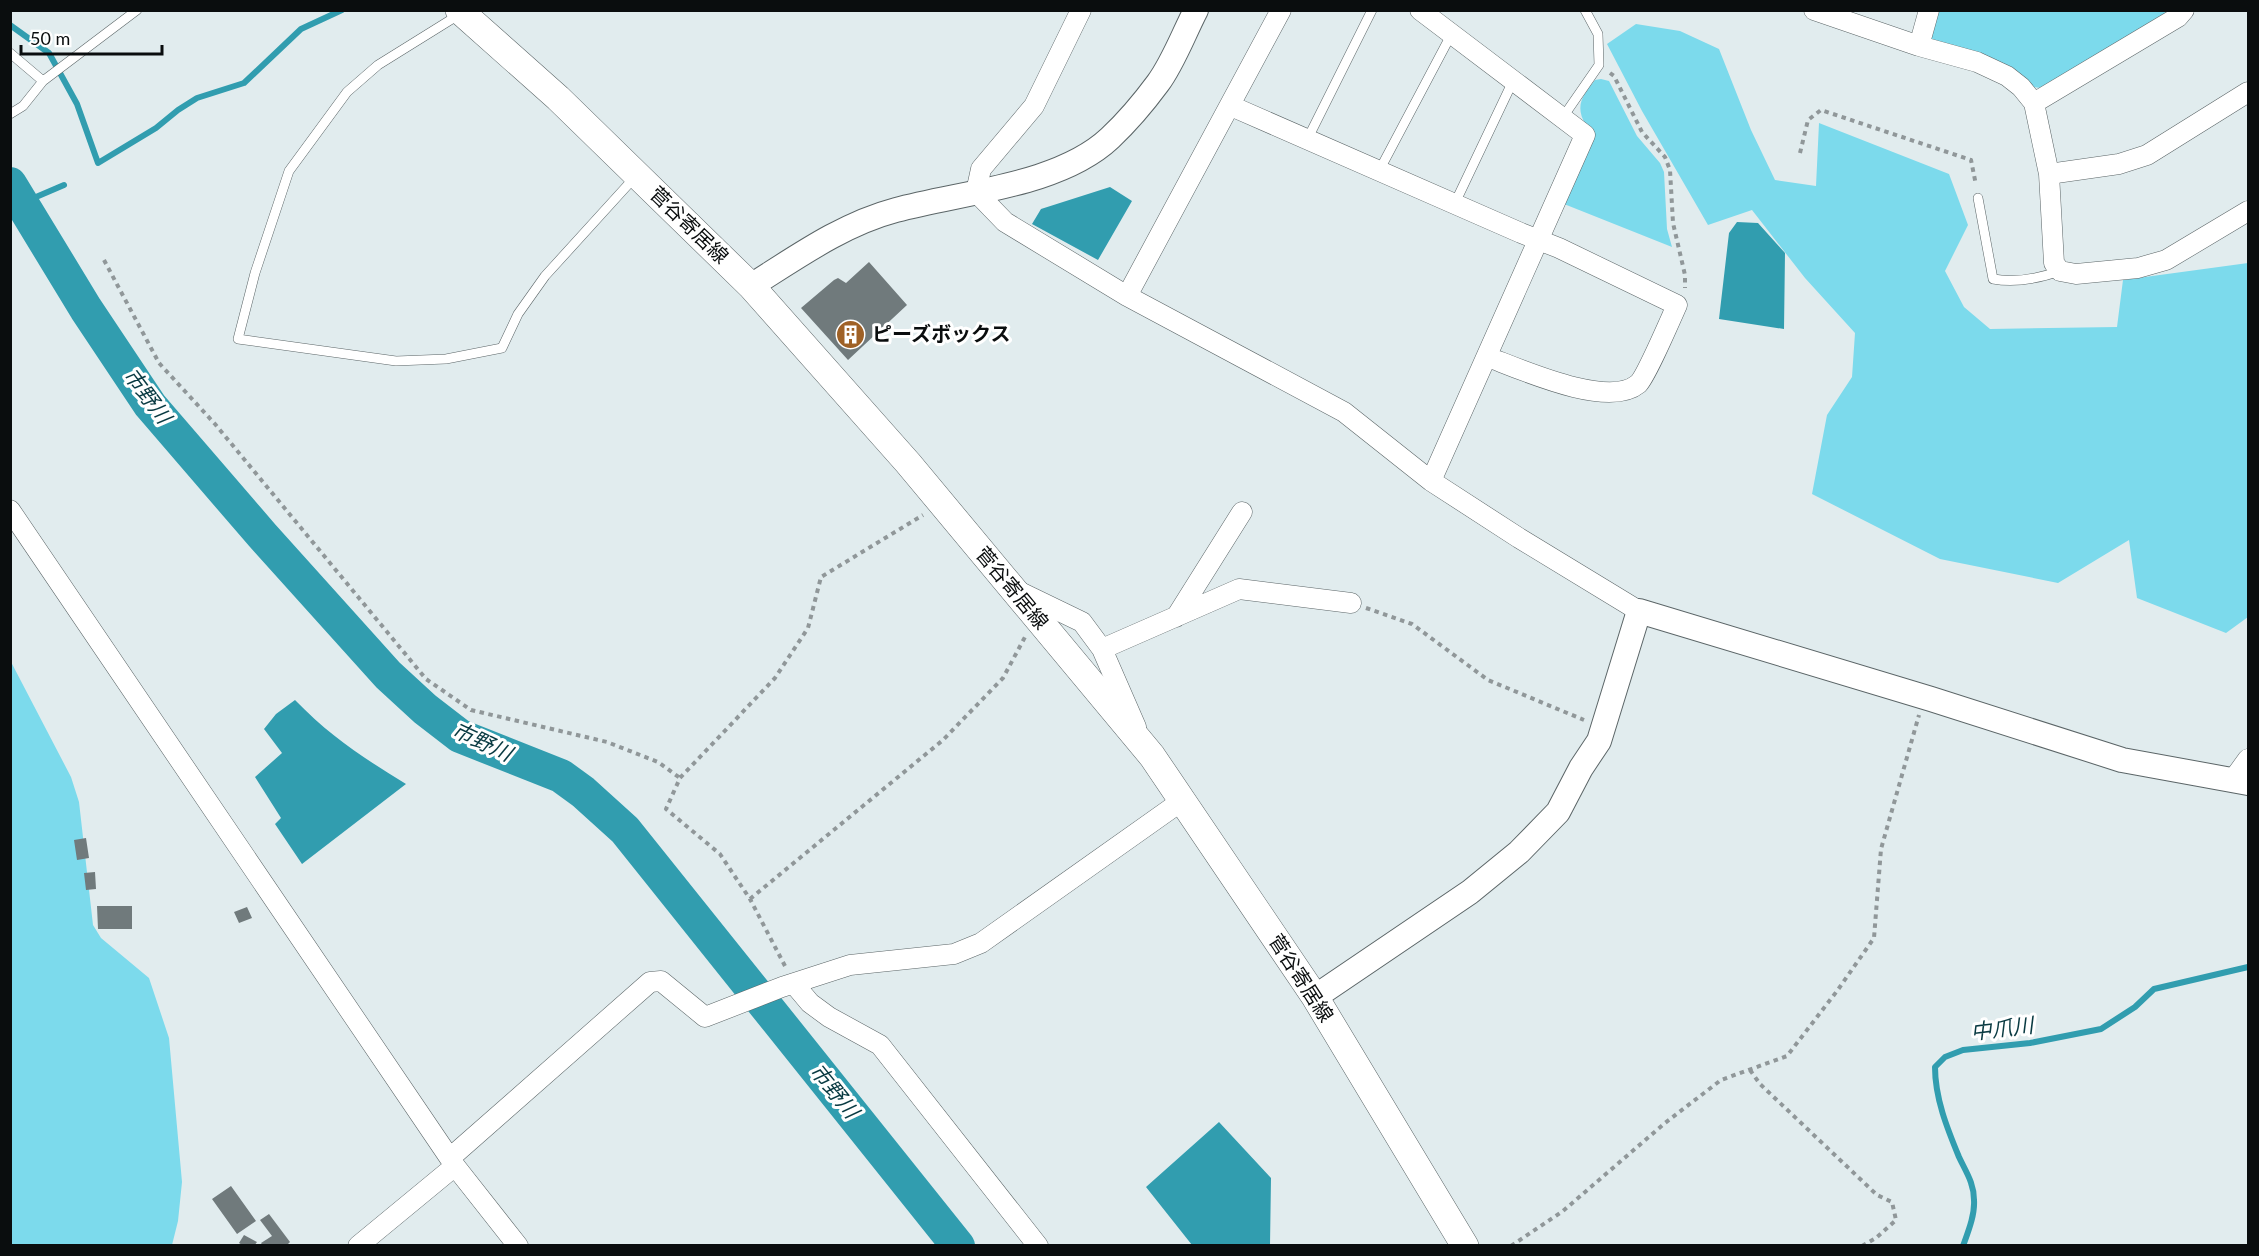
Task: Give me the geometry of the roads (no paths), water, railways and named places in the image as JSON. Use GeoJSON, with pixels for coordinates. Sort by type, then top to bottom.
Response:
{"type":"FeatureCollection","features":[{"type":"Feature","properties":{"kind":"main road","name":"菅谷寄居線"},"geometry":{"type":"LineString","coordinates":[[460,12],[558,98],[751,286],[942,503],[1144,746],[1183,800],[1315,997],[1465,1245]]}},
{"type":"Feature","properties":{"kind":"street"},"geometry":{"type":"LineString","coordinates":[[976,192],[981,169],[1034,106],[1081,10]]}},
{"type":"Feature","properties":{"kind":"street"},"geometry":{"type":"LineString","coordinates":[[751,286],[849,228],[894,210],[976,192],[1056,170],[1087,155],[1110,139],[1159,82],[1196,10]]}},
{"type":"Feature","properties":{"kind":"street"},"geometry":{"type":"LineString","coordinates":[[1127,296],[1281,10]]}},
{"type":"Feature","properties":{"kind":"street"},"geometry":{"type":"LineString","coordinates":[[1420,10],[1585,135],[1431,481]]}},
{"type":"Feature","properties":{"kind":"street"},"geometry":{"type":"LineString","coordinates":[[1814,10],[1919,46],[1977,62],[2007,76],[2021,87],[2034,103],[2049,174],[2054,263],[2060,271],[2076,273],[2138,268],[2166,260],[2248,211]]}},
{"type":"Feature","properties":{"kind":"street"},"geometry":{"type":"LineString","coordinates":[[1919,46],[1929,10]]}},
{"type":"Feature","properties":{"kind":"street"},"geometry":{"type":"LineString","coordinates":[[2034,103],[2178,17],[2184,10]]}},
{"type":"Feature","properties":{"kind":"street"},"geometry":{"type":"LineString","coordinates":[[2049,174],[2119,164],[2147,155],[2248,92]]}},
{"type":"Feature","properties":{"kind":"street"},"geometry":{"type":"LineString","coordinates":[[1231,106],[1559,248],[1677,305],[1640,383],[1627,390],[1609,393],[1559,384],[1488,357]]}},
{"type":"Feature","properties":{"kind":"street"},"geometry":{"type":"LineString","coordinates":[[976,192],[1005,222],[1127,296],[1344,412],[1431,481],[1639,611],[1924,697],[2122,760],[2240,782],[2248,759]]}},
{"type":"Feature","properties":{"kind":"street"},"geometry":{"type":"LineString","coordinates":[[10,510],[452,1162],[519,1245]]}},
{"type":"Feature","properties":{"kind":"street"},"geometry":{"type":"LineString","coordinates":[[1176,616],[1242,512]]}},
{"type":"Feature","properties":{"kind":"street"},"geometry":{"type":"LineString","coordinates":[[1013,589],[1082,622],[1102,649],[1144,746]]}},
{"type":"Feature","properties":{"kind":"street"},"geometry":{"type":"LineString","coordinates":[[1102,649],[1239,589],[1351,603]]}},
{"type":"Feature","properties":{"kind":"street"},"geometry":{"type":"LineString","coordinates":[[1315,997],[1470,892],[1519,852],[1558,812],[1581,768],[1599,741],[1639,611]]}},
{"type":"Feature","properties":{"kind":"street"},"geometry":{"type":"LineString","coordinates":[[358,1245],[650,982],[661,981],[705,1017],[850,965],[954,954],[981,943],[1183,800]]}},
{"type":"Feature","properties":{"kind":"street"},"geometry":{"type":"LineString","coordinates":[[788,986],[829,1017],[880,1045],[1038,1245]]}},
{"type":"Feature","properties":{"kind":"lane"},"geometry":{"type":"LineString","coordinates":[[10,114],[23,106],[43,81],[137,10]]}},
{"type":"Feature","properties":{"kind":"lane"},"geometry":{"type":"LineString","coordinates":[[1308,138],[1372,10]]}},
{"type":"Feature","properties":{"kind":"lane"},"geometry":{"type":"LineString","coordinates":[[1563,117],[1599,65],[1598,34],[1585,10]]}},
{"type":"Feature","properties":{"kind":"lane"},"geometry":{"type":"LineString","coordinates":[[460,12],[378,65],[347,92],[289,171],[255,273],[238,339],[396,361],[446,359],[502,348],[518,314],[545,276],[637,175]]}},
{"type":"Feature","properties":{"kind":"lane"},"geometry":{"type":"LineString","coordinates":[[1379,171],[1451,35]]}},
{"type":"Feature","properties":{"kind":"lane"},"geometry":{"type":"LineString","coordinates":[[10,53],[43,81]]}},
{"type":"Feature","properties":{"kind":"lane"},"geometry":{"type":"LineString","coordinates":[[1455,203],[1513,81]]}},
{"type":"Feature","properties":{"kind":"lane"},"geometry":{"type":"LineString","coordinates":[[1978,198],[1993,279],[2004,281],[2046,276],[2060,271]]}},
{"type":"Feature","properties":{"kind":"waterway"},"geometry":{"type":"LineString","coordinates":[[10,25],[49,53],[77,104],[98,163],[156,128],[197,98],[244,83],[301,29],[342,10]]}},
{"type":"Feature","properties":{"kind":"waterway","name":"市野川"},"geometry":{"type":"LineString","coordinates":[[10,184],[86,309],[150,405],[262,535],[388,675],[425,709],[460,736],[561,776],[583,792],[625,830],[958,1246]]}},
{"type":"Feature","properties":{"kind":"waterway"},"geometry":{"type":"LineString","coordinates":[[22,203],[64,185]]}},
{"type":"Feature","properties":{"kind":"waterway","name":"中爪川"},"geometry":{"type":"LineString","coordinates":[[1963,1246],[1972,1217],[1974,1194],[1939,1101],[1935,1067],[1945,1057],[1963,1050],[2030,1043],[2101,1029],[2135,1007],[2154,989],[2248,967]]}},
{"type":"Feature","properties":{"kind":"place","name":"ピーズボックス"},"geometry":{"type":"Point","coordinates":[851,334]}}]}
